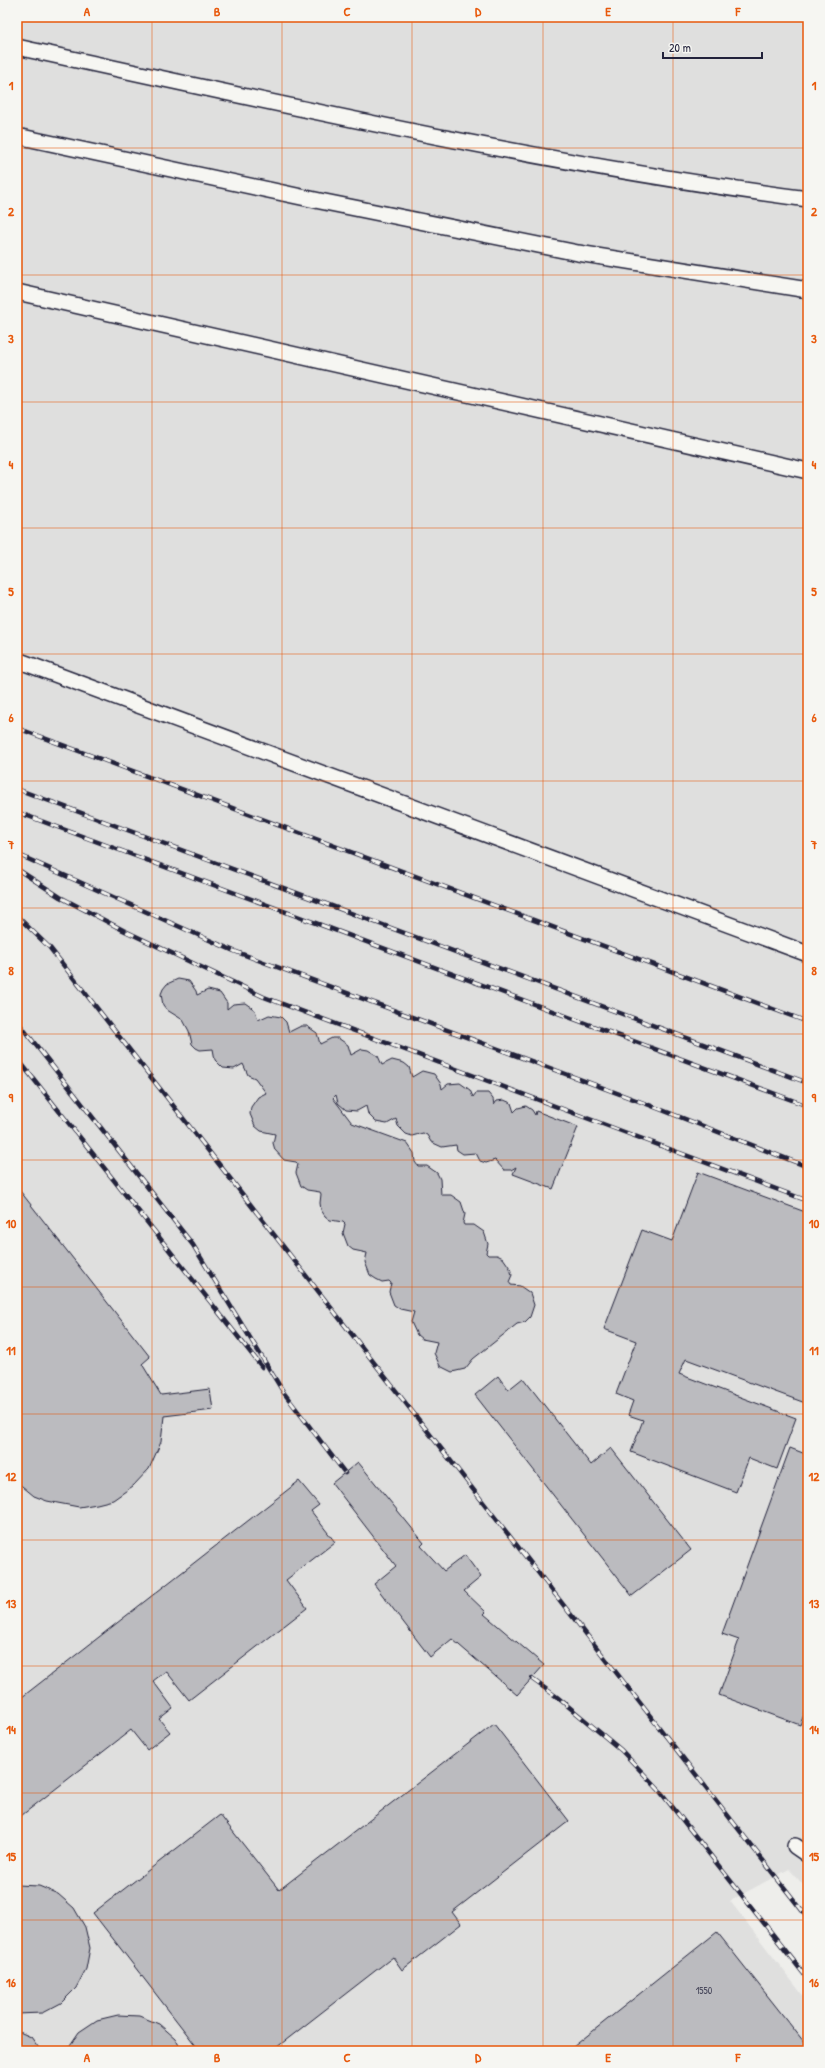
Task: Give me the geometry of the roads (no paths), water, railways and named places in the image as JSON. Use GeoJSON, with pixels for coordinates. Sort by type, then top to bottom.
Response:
{"type":"FeatureCollection","features":[{"type":"Feature","properties":{"kind":"lane"},"geometry":{"type":"LineString","coordinates":[[17,47],[501,149],[714,187],[808,199]]}},
{"type":"Feature","properties":{"kind":"lane"},"geometry":{"type":"LineString","coordinates":[[17,136],[320,201],[570,252],[808,290]]}},
{"type":"Feature","properties":{"kind":"lane"},"geometry":{"type":"LineString","coordinates":[[17,292],[808,471]]}},
{"type":"Feature","properties":{"kind":"lane"},"geometry":{"type":"LineString","coordinates":[[17,660],[808,954]]}},
{"type":"Feature","properties":{"kind":"lane"},"geometry":{"type":"LineString","coordinates":[[795,1846],[808,1855]]}},
{"type":"Feature","properties":{"kind":"railway"},"geometry":{"type":"LineString","coordinates":[[17,728],[808,1022]]}},
{"type":"Feature","properties":{"kind":"railway"},"geometry":{"type":"LineString","coordinates":[[17,789],[808,1083]]}},
{"type":"Feature","properties":{"kind":"railway"},"geometry":{"type":"LineString","coordinates":[[17,812],[808,1106]]}},
{"type":"Feature","properties":{"kind":"railway"},"geometry":{"type":"LineString","coordinates":[[19,855],[234,951],[644,1103],[808,1167]]}},
{"type":"Feature","properties":{"kind":"railway"},"geometry":{"type":"LineString","coordinates":[[17,869],[60,897],[123,930],[264,997],[808,1201]]}},
{"type":"Feature","properties":{"kind":"railway"},"geometry":{"type":"LineString","coordinates":[[17,916],[50,948],[808,1918]]}},
{"type":"Feature","properties":{"kind":"railway"},"geometry":{"type":"LineString","coordinates":[[17,1021],[193,1245],[284,1393],[345,1473]]}},
{"type":"Feature","properties":{"kind":"railway"},"geometry":{"type":"LineString","coordinates":[[17,1058],[262,1367]]}},
{"type":"Feature","properties":{"kind":"railway"},"geometry":{"type":"LineString","coordinates":[[532,1679],[557,1697],[621,1750],[659,1790],[808,1979]]}}]}
